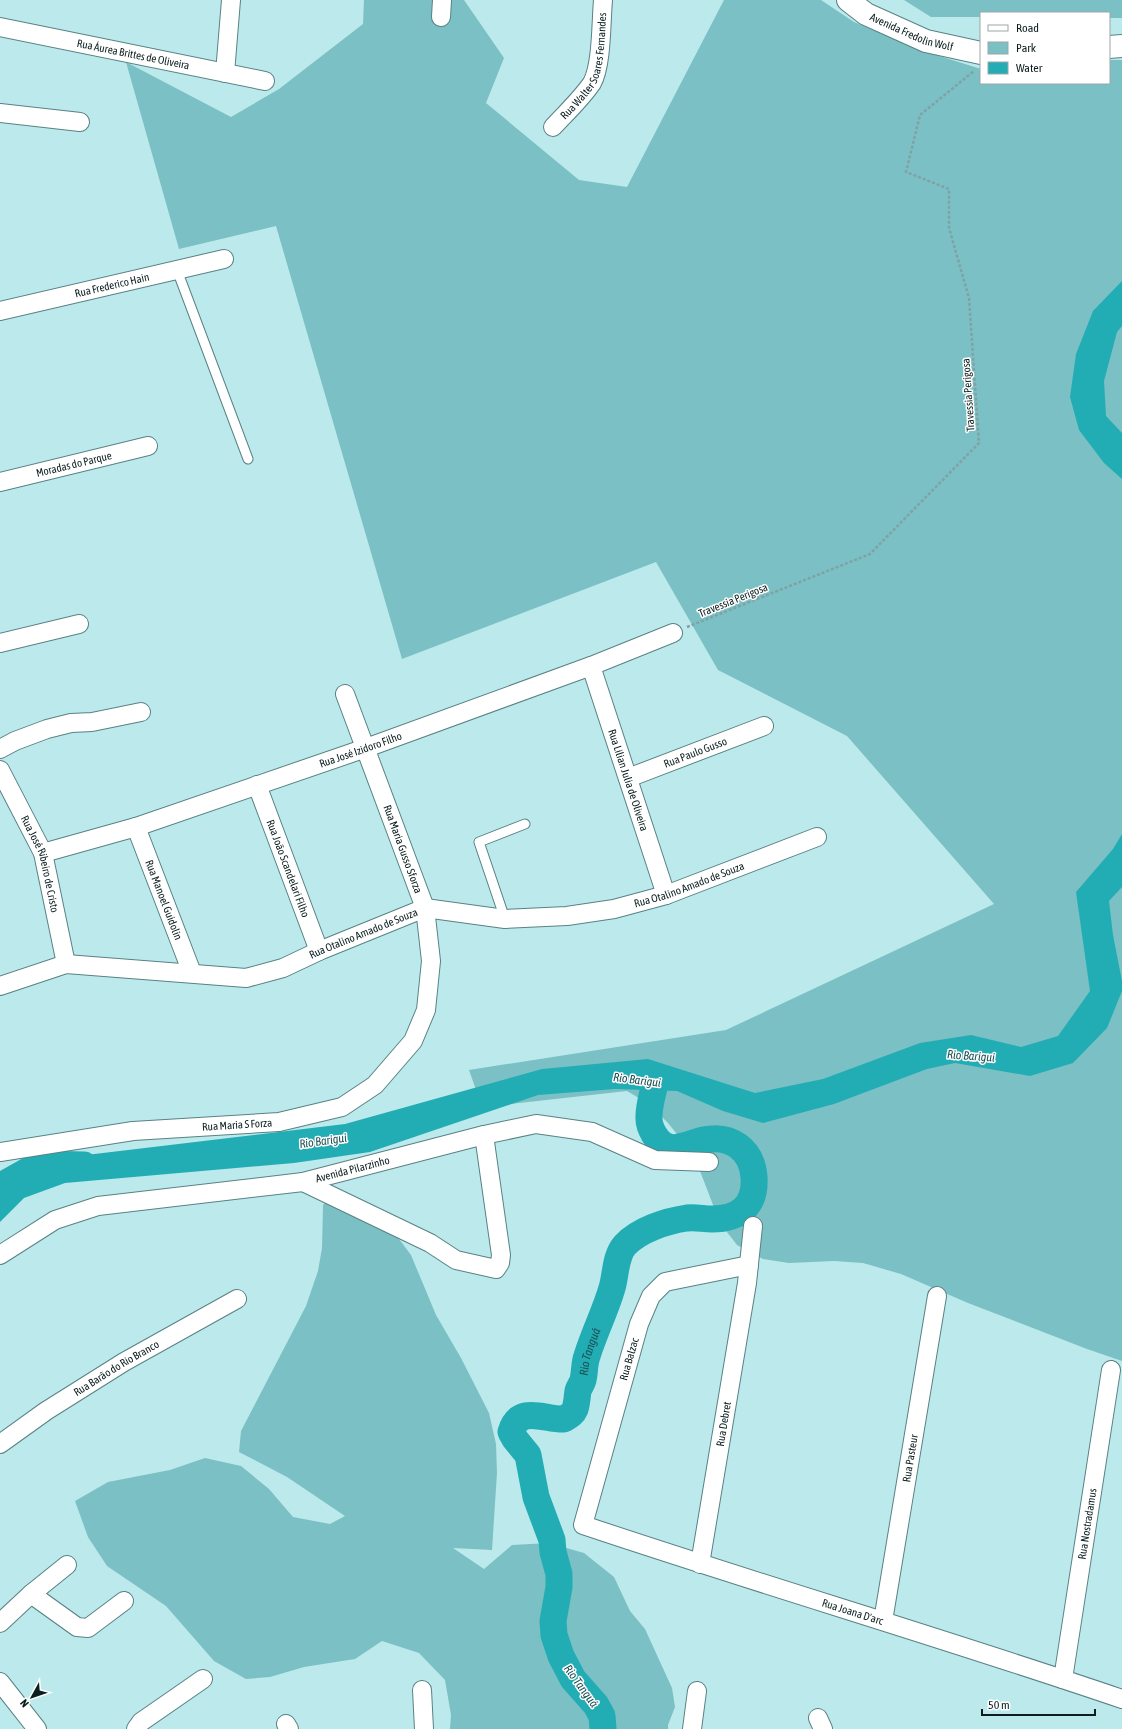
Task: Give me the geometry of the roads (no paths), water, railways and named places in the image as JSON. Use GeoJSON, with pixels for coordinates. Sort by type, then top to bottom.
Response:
{"type":"FeatureCollection","features":[{"type":"Feature","properties":{"kind":"main road","name":"Avenida Fredolin Wolf"},"geometry":{"type":"LineString","coordinates":[[848,0],[866,14],[926,41],[978,61]]}},
{"type":"Feature","properties":{"kind":"main road"},"geometry":{"type":"LineString","coordinates":[[1110,47],[1122,46]]}},
{"type":"Feature","properties":{"kind":"street"},"geometry":{"type":"LineString","coordinates":[[225,73],[231,0]]}},
{"type":"Feature","properties":{"kind":"street","name":"Rua Walter Soares Fernandes"},"geometry":{"type":"LineString","coordinates":[[553,127],[580,99],[592,82],[598,67],[603,0]]}},
{"type":"Feature","properties":{"kind":"street","name":"Rua Áurea Brittes de Oliveira"},"geometry":{"type":"LineString","coordinates":[[0,27],[265,82]]}},
{"type":"Feature","properties":{"kind":"street"},"geometry":{"type":"LineString","coordinates":[[0,113],[80,122]]}},
{"type":"Feature","properties":{"kind":"street","name":"Rua Frederico Hain"},"geometry":{"type":"LineString","coordinates":[[0,311],[224,260]]}},
{"type":"Feature","properties":{"kind":"street","name":"Moradas do Parque"},"geometry":{"type":"LineString","coordinates":[[0,482],[148,446]]}},
{"type":"Feature","properties":{"kind":"street"},"geometry":{"type":"LineString","coordinates":[[0,643],[79,624]]}},
{"type":"Feature","properties":{"kind":"street","name":"Rua José Izidoro Filho"},"geometry":{"type":"LineString","coordinates":[[43,853],[136,826],[366,748],[591,666],[673,633]]}},
{"type":"Feature","properties":{"kind":"street","name":"Rua Lilian Julia de Oliveira"},"geometry":{"type":"LineString","coordinates":[[591,666],[666,895]]}},
{"type":"Feature","properties":{"kind":"street","name":"Rua Maria Gusso Sforza"},"geometry":{"type":"LineString","coordinates":[[345,694],[425,908],[430,961],[426,1010]]}},
{"type":"Feature","properties":{"kind":"street"},"geometry":{"type":"LineString","coordinates":[[0,749],[47,729],[71,723],[92,722],[141,712]]}},
{"type":"Feature","properties":{"kind":"street","name":"Rua Paulo Gusso"},"geometry":{"type":"LineString","coordinates":[[628,778],[764,726]]}},
{"type":"Feature","properties":{"kind":"street","name":"Rua José Ribeiro de Cristo"},"geometry":{"type":"LineString","coordinates":[[0,770],[43,853],[66,964]]}},
{"type":"Feature","properties":{"kind":"street","name":"Rua João Scandelari Filho"},"geometry":{"type":"LineString","coordinates":[[257,785],[319,951]]}},
{"type":"Feature","properties":{"kind":"street","name":"Rua Manoel Guidolin"},"geometry":{"type":"LineString","coordinates":[[136,826],[192,973]]}},
{"type":"Feature","properties":{"kind":"street","name":"Rua Otalino Amado de Souza"},"geometry":{"type":"LineString","coordinates":[[0,986],[66,964],[246,978],[283,968],[319,951],[425,908],[505,919],[567,916],[614,910],[666,895],[817,837]]}},
{"type":"Feature","properties":{"kind":"street","name":"Rua Maria S Forza"},"geometry":{"type":"LineString","coordinates":[[0,1152],[134,1130],[279,1122],[342,1107],[375,1085],[413,1041],[426,1010]]}},
{"type":"Feature","properties":{"kind":"street","name":"Avenida Pilarzinho"},"geometry":{"type":"LineString","coordinates":[[0,1255],[55,1220],[98,1206],[304,1182],[484,1135],[536,1124],[592,1132],[654,1160],[709,1162]]}},
{"type":"Feature","properties":{"kind":"street"},"geometry":{"type":"LineString","coordinates":[[304,1182],[430,1243],[456,1260],[496,1269],[500,1263],[501,1256],[484,1135]]}},
{"type":"Feature","properties":{"kind":"street","name":"Rua Debret"},"geometry":{"type":"LineString","coordinates":[[700,1564],[748,1274],[753,1226]]}},
{"type":"Feature","properties":{"kind":"street","name":"Rua Balzac"},"geometry":{"type":"LineString","coordinates":[[583,1525],[639,1324],[651,1296],[665,1282],[748,1274]]}},
{"type":"Feature","properties":{"kind":"street","name":"Rua Pasteur"},"geometry":{"type":"LineString","coordinates":[[883,1621],[937,1296]]}},
{"type":"Feature","properties":{"kind":"street","name":"Rua Barão do Rio Branco"},"geometry":{"type":"LineString","coordinates":[[0,1444],[46,1411],[124,1362],[237,1299]]}},
{"type":"Feature","properties":{"kind":"street","name":"Rua Nostradamus"},"geometry":{"type":"LineString","coordinates":[[1063,1679],[1112,1370]]}},
{"type":"Feature","properties":{"kind":"street","name":"Rua Joana D'arc"},"geometry":{"type":"LineString","coordinates":[[583,1525],[1122,1699]]}},
{"type":"Feature","properties":{"kind":"street"},"geometry":{"type":"LineString","coordinates":[[0,1623],[31,1594],[67,1565]]}},
{"type":"Feature","properties":{"kind":"street"},"geometry":{"type":"LineString","coordinates":[[31,1594],[78,1627],[88,1628],[124,1601]]}},
{"type":"Feature","properties":{"kind":"street"},"geometry":{"type":"LineString","coordinates":[[136,1729],[141,1722],[203,1679]]}},
{"type":"Feature","properties":{"kind":"street"},"geometry":{"type":"LineString","coordinates":[[0,1682],[37,1729]]}},
{"type":"Feature","properties":{"kind":"street"},"geometry":{"type":"LineString","coordinates":[[422,1690],[424,1729]]}},
{"type":"Feature","properties":{"kind":"street"},"geometry":{"type":"LineString","coordinates":[[692,1729],[697,1691]]}},
{"type":"Feature","properties":{"kind":"lane"},"geometry":{"type":"LineString","coordinates":[[177,270],[248,459]]}},
{"type":"Feature","properties":{"kind":"lane"},"geometry":{"type":"LineString","coordinates":[[505,919],[479,842],[525,824]]}},
{"type":"Feature","properties":{"kind":"water"},"geometry":{"type":"Polygon","coordinates":[[[1122,281],[1122,326],[1117,332],[1104,381],[1106,416],[1122,433],[1122,479],[1104,463],[1079,430],[1070,397],[1076,354],[1093,311],[1122,281]]]}},
{"type":"Feature","properties":{"kind":"water"},"geometry":{"type":"Polygon","coordinates":[[[1122,834],[1122,887],[1109,901],[1113,935],[1122,981],[1122,991],[1107,1028],[1073,1063],[1030,1076],[955,1063],[927,1069],[834,1104],[763,1123],[723,1111],[677,1091],[615,1089],[538,1095],[370,1152],[294,1163],[65,1183],[24,1198],[0,1222],[0,1198],[16,1178],[61,1158],[345,1124],[542,1069],[648,1059],[755,1093],[823,1079],[920,1043],[971,1035],[1021,1047],[1058,1036],[1090,991],[1076,892],[1113,849],[1122,834]]]}},
{"type":"Feature","properties":{"kind":"waterway","name":"Rio Tanguá"},"geometry":{"type":"LineString","coordinates":[[603,1729],[602,1716],[596,1705],[573,1679],[561,1656],[554,1635],[553,1621],[559,1587],[559,1574],[553,1552],[552,1540],[536,1497],[528,1455],[511,1432],[515,1423],[520,1418],[533,1415],[564,1419],[571,1415],[574,1411],[578,1391],[583,1380],[586,1359],[609,1297],[619,1255],[625,1245],[645,1231],[670,1221],[687,1218],[712,1219],[730,1217],[744,1209],[752,1196],[754,1187],[752,1167],[749,1159],[738,1146],[723,1139],[714,1139],[673,1148],[665,1145],[657,1139],[649,1120],[655,1083]]}},
{"type":"Feature","properties":{"kind":"waterway","name":"Rio Barigui"},"geometry":{"type":"LineString","coordinates":[[0,1190],[6,1183],[40,1164],[84,1165]]}}]}
